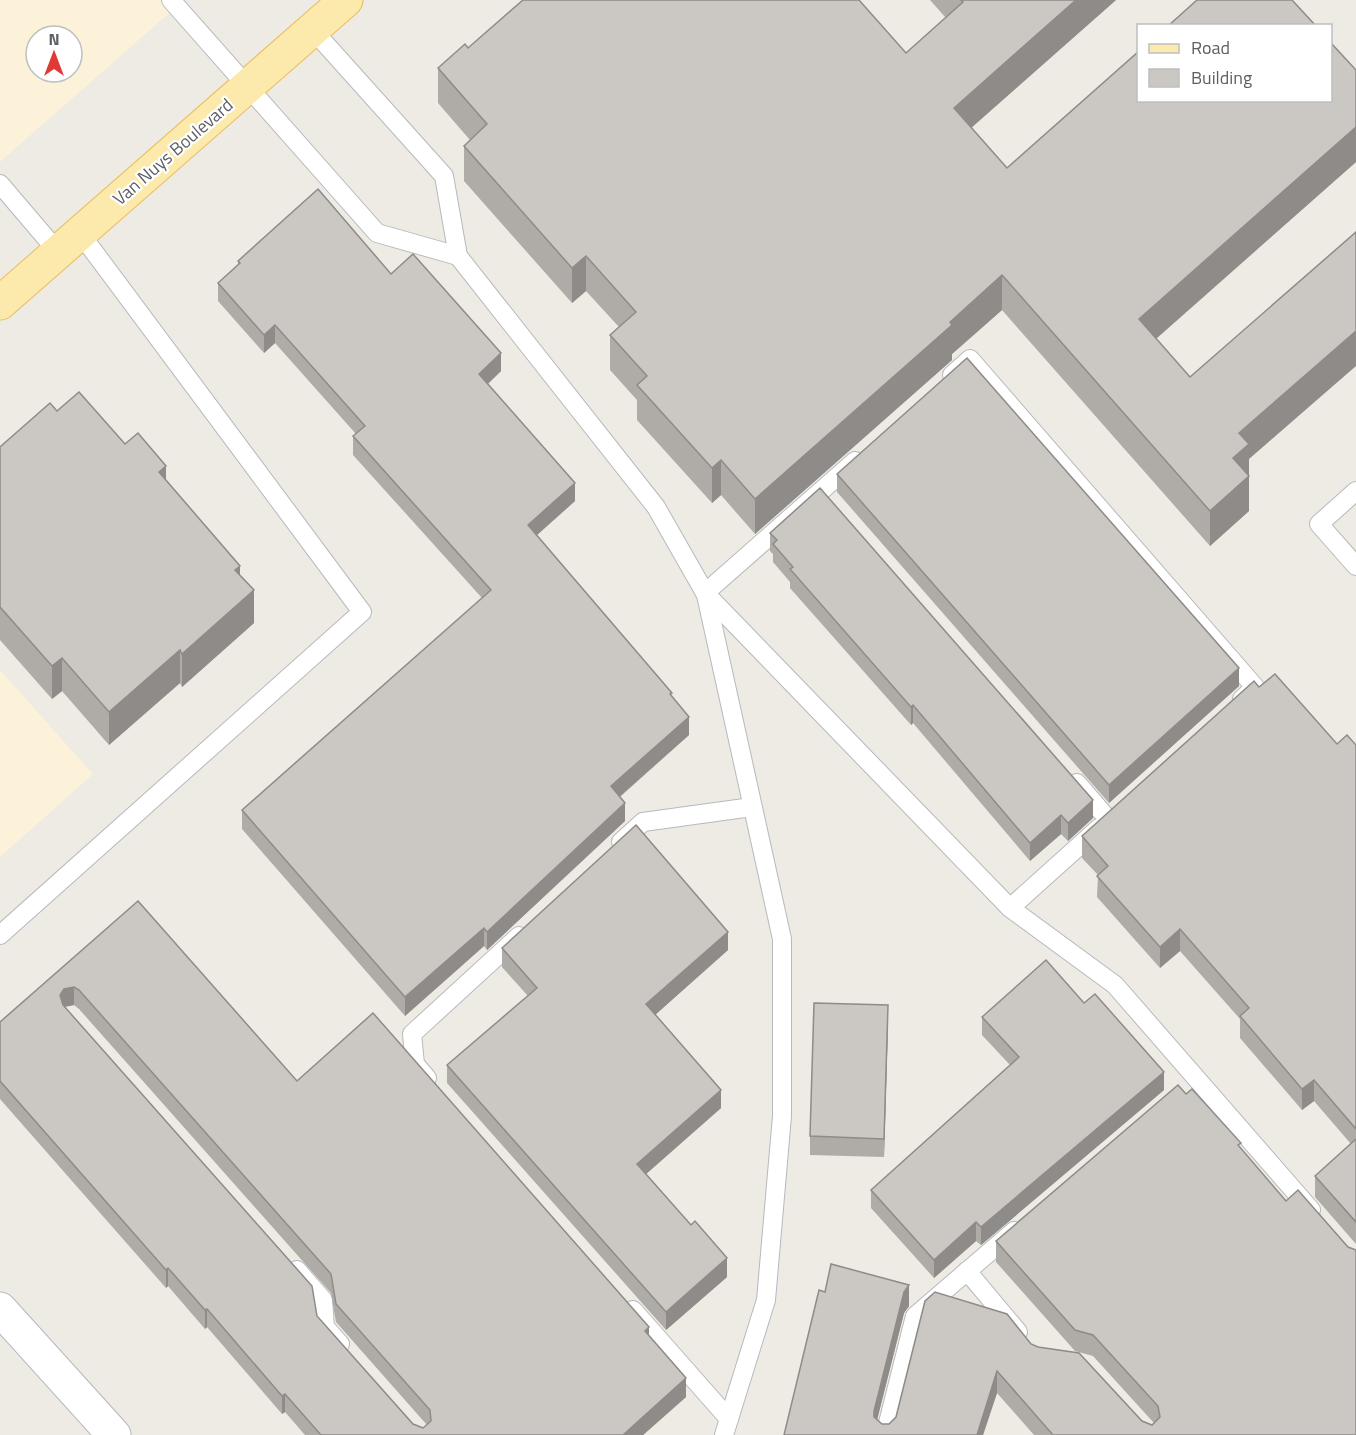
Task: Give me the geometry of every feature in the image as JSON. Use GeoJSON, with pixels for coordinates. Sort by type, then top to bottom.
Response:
{"type":"FeatureCollection","features":[{"type":"Feature","properties":{"kind":"main road","name":"Van Nuys Boulevard"},"geometry":{"type":"LineString","coordinates":[[0,303],[346,0]]}},
{"type":"Feature","properties":{"kind":"main road"},"geometry":{"type":"LineString","coordinates":[[0,1309],[114,1435]]}},
{"type":"Feature","properties":{"kind":"lane"},"geometry":{"type":"LineString","coordinates":[[171,0],[377,233],[458,256]]}},
{"type":"Feature","properties":{"kind":"lane"},"geometry":{"type":"LineString","coordinates":[[312,30],[444,176],[458,256],[656,507],[705,593],[1010,908],[1115,985],[1326,1226]]}},
{"type":"Feature","properties":{"kind":"lane"},"geometry":{"type":"LineString","coordinates":[[0,184],[69,243],[362,612],[0,935]]}},
{"type":"Feature","properties":{"kind":"lane"},"geometry":{"type":"LineString","coordinates":[[935,390],[970,359],[1256,687],[1230,710]]}},
{"type":"Feature","properties":{"kind":"lane"},"geometry":{"type":"LineString","coordinates":[[705,593],[865,452]]}},
{"type":"Feature","properties":{"kind":"lane"},"geometry":{"type":"LineString","coordinates":[[821,490],[836,508]]}},
{"type":"Feature","properties":{"kind":"lane"},"geometry":{"type":"LineString","coordinates":[[1356,491],[1320,524],[1356,566]]}},
{"type":"Feature","properties":{"kind":"lane"},"geometry":{"type":"LineString","coordinates":[[705,593],[782,939],[782,1116],[766,1300],[726,1427]]}},
{"type":"Feature","properties":{"kind":"lane"},"geometry":{"type":"LineString","coordinates":[[1062,766],[1108,819]]}},
{"type":"Feature","properties":{"kind":"lane"},"geometry":{"type":"LineString","coordinates":[[1010,908],[1126,804]]}},
{"type":"Feature","properties":{"kind":"lane"},"geometry":{"type":"LineString","coordinates":[[609,853],[643,822],[752,807]]}},
{"type":"Feature","properties":{"kind":"lane"},"geometry":{"type":"LineString","coordinates":[[438,1090],[415,1064],[412,1034],[533,924]]}},
{"type":"Feature","properties":{"kind":"lane"},"geometry":{"type":"LineString","coordinates":[[1178,1092],[1196,1077]]}},
{"type":"Feature","properties":{"kind":"lane"},"geometry":{"type":"LineString","coordinates":[[885,1435],[915,1316],[1028,1219]]}},
{"type":"Feature","properties":{"kind":"lane"},"geometry":{"type":"LineString","coordinates":[[284,1256],[323,1300],[325,1327],[354,1360]]}},
{"type":"Feature","properties":{"kind":"lane"},"geometry":{"type":"LineString","coordinates":[[967,1271],[1033,1350]]}},
{"type":"Feature","properties":{"kind":"lane"},"geometry":{"type":"LineString","coordinates":[[619,1294],[726,1427]]}},
{"type":"Feature","properties":{"kind":"shaded area"},"geometry":{"type":"Polygon","coordinates":[[[0,0],[184,0],[0,162],[0,0]]]}},
{"type":"Feature","properties":{"kind":"shaded area"},"geometry":{"type":"Polygon","coordinates":[[[0,670],[93,774],[0,857],[0,670]]]}},
{"type":"Feature","properties":{"kind":"building"},"geometry":{"type":"Polygon","coordinates":[[[523,0],[859,0],[906,53],[963,2],[961,0],[1076,0],[954,108],[1007,168],[1137,53],[1137,102],[1332,102],[1332,44],[1356,70],[1356,127],[1139,319],[1190,377],[1356,232],[1356,331],[1239,433],[1249,444],[1233,458],[1249,476],[1210,511],[1002,275],[950,322],[952,325],[755,499],[721,460],[712,468],[637,385],[647,376],[610,335],[636,312],[586,256],[572,268],[464,146],[487,124],[438,68],[465,44],[468,48],[523,0]]]}},
{"type":"Feature","properties":{"kind":"building"},"geometry":{"type":"Polygon","coordinates":[[[1197,0],[1292,0],[1314,24],[1170,24],[1197,0]]]}},
{"type":"Feature","properties":{"kind":"building"},"geometry":{"type":"Polygon","coordinates":[[[318,189],[391,274],[413,254],[501,353],[479,374],[575,483],[528,525],[672,693],[670,694],[689,717],[611,786],[625,803],[487,932],[484,928],[405,997],[242,810],[491,590],[353,436],[365,426],[275,325],[264,335],[218,283],[240,263],[238,261],[318,189]]]}},
{"type":"Feature","properties":{"kind":"building"},"geometry":{"type":"Polygon","coordinates":[[[967,358],[1239,668],[1109,785],[837,474],[967,358]]]}},
{"type":"Feature","properties":{"kind":"building"},"geometry":{"type":"Polygon","coordinates":[[[79,392],[125,444],[138,433],[166,466],[159,472],[240,566],[235,570],[254,590],[182,654],[180,650],[109,712],[62,658],[52,666],[0,607],[0,447],[50,403],[57,411],[79,392]]]}},
{"type":"Feature","properties":{"kind":"building"},"geometry":{"type":"Polygon","coordinates":[[[820,488],[1093,800],[1068,823],[1061,815],[1030,843],[913,705],[911,707],[790,569],[793,567],[773,544],[777,540],[770,533],[820,488]]]}},
{"type":"Feature","properties":{"kind":"building"},"geometry":{"type":"Polygon","coordinates":[[[1275,674],[1337,744],[1347,735],[1356,745],[1356,1129],[1314,1080],[1302,1089],[1240,1016],[1249,1008],[1180,929],[1160,947],[1097,876],[1108,866],[1082,836],[1254,681],[1259,687],[1275,674]]]}},
{"type":"Feature","properties":{"kind":"building"},"geometry":{"type":"Polygon","coordinates":[[[636,825],[728,932],[646,1004],[721,1090],[637,1164],[691,1225],[695,1221],[727,1258],[666,1312],[447,1065],[537,988],[502,948],[636,825]]]}},
{"type":"Feature","properties":{"kind":"building"},"geometry":{"type":"Polygon","coordinates":[[[138,901],[297,1081],[373,1013],[649,1327],[645,1331],[686,1378],[623,1435],[321,1435],[285,1394],[282,1396],[207,1309],[205,1310],[168,1268],[166,1270],[0,1081],[0,1022],[138,901]],[[74,987],[64,989],[60,995],[63,1005],[312,1286],[317,1316],[413,1424],[423,1428],[431,1421],[430,1410],[336,1304],[331,1274],[74,987]]]}},
{"type":"Feature","properties":{"kind":"building"},"geometry":{"type":"Polygon","coordinates":[[[1046,960],[1084,1003],[1095,994],[1164,1072],[981,1227],[976,1222],[934,1260],[871,1190],[1019,1057],[982,1017],[1046,960]]]}},
{"type":"Feature","properties":{"kind":"building"},"geometry":{"type":"Polygon","coordinates":[[[814,1003],[888,1005],[884,1139],[810,1136],[814,1003]]]}},
{"type":"Feature","properties":{"kind":"building"},"geometry":{"type":"Polygon","coordinates":[[[1178,1085],[1186,1094],[1192,1089],[1241,1143],[1238,1145],[1286,1201],[1298,1190],[1348,1247],[1356,1250],[1356,1435],[1053,1435],[997,1371],[977,1435],[784,1435],[819,1290],[825,1292],[831,1264],[909,1285],[904,1292],[874,1411],[874,1417],[882,1424],[889,1424],[896,1417],[925,1301],[935,1292],[1007,1314],[1031,1344],[1038,1347],[1079,1353],[1142,1421],[1152,1425],[1160,1417],[1158,1406],[1093,1335],[1075,1330],[996,1241],[1178,1085]]]}},
{"type":"Feature","properties":{"kind":"building"},"geometry":{"type":"Polygon","coordinates":[[[1356,1139],[1356,1222],[1315,1176],[1356,1139]]]}}]}
